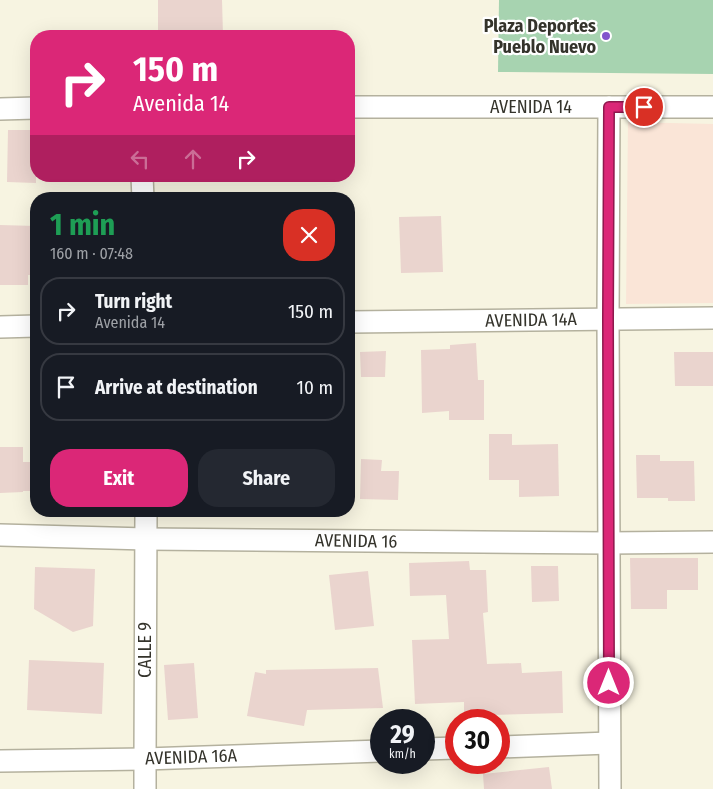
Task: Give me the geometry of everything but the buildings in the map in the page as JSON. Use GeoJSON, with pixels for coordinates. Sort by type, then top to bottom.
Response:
{"type":"FeatureCollection","features":[{"type":"Feature","properties":{"kind":"street","name":"AVENIDA 14"},"geometry":{"type":"LineString","coordinates":[[355,107],[713,107]]}},
{"type":"Feature","properties":{"kind":"street"},"geometry":{"type":"LineString","coordinates":[[609,107],[608,543],[610,789]]}},
{"type":"Feature","properties":{"kind":"street"},"geometry":{"type":"LineString","coordinates":[[0,109],[30,108]]}},
{"type":"Feature","properties":{"kind":"street","name":"AVENIDA 14A"},"geometry":{"type":"LineString","coordinates":[[355,322],[713,318]]}},
{"type":"Feature","properties":{"kind":"street"},"geometry":{"type":"LineString","coordinates":[[0,326],[30,326]]}},
{"type":"Feature","properties":{"kind":"street","name":"CALLE 9"},"geometry":{"type":"LineString","coordinates":[[146,517],[146,789]]}},
{"type":"Feature","properties":{"kind":"street","name":"AVENIDA 16"},"geometry":{"type":"LineString","coordinates":[[0,535],[146,539],[608,543],[713,542]]}},
{"type":"Feature","properties":{"kind":"street"},"geometry":{"type":"LineString","coordinates":[[510,747],[609,743]]}},
{"type":"Feature","properties":{"kind":"street","name":"AVENIDA 16A"},"geometry":{"type":"LineString","coordinates":[[0,762],[370,751]]}},
{"type":"Feature","properties":{"kind":"shaded area"},"geometry":{"type":"Polygon","coordinates":[[[628,122],[713,124],[713,303],[626,304],[628,122]]]}},
{"type":"Feature","properties":{"kind":"green space","name":"Plaza Deportes Pueblo Nuevo"},"geometry":{"type":"Polygon","coordinates":[[[499,0],[713,0],[713,74],[498,72],[499,0]]]}},
{"type":"Feature","properties":{"kind":"place","name":"Plaza Deportes Pueblo Nuevo"},"geometry":{"type":"Point","coordinates":[606,36]}},
{"type":"Feature","properties":{"kind":"route"},"geometry":{"type":"LineString","coordinates":[[609,683],[609,107],[644,107]]}}]}
